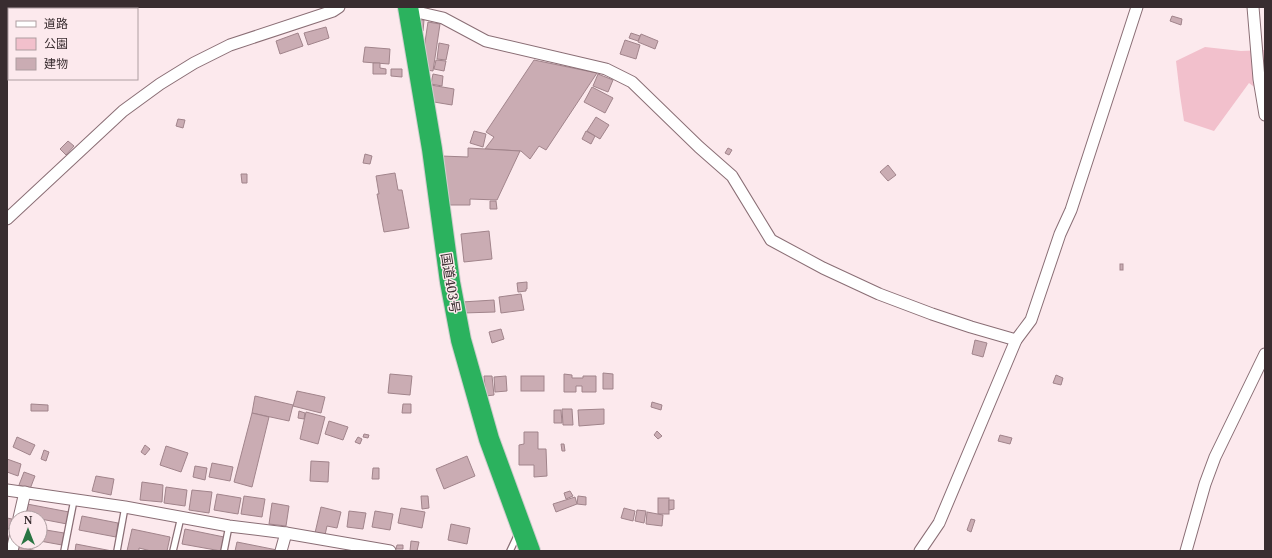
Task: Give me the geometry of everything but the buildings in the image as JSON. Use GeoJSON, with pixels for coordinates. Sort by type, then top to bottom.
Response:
{"type":"FeatureCollection","features":[{"type":"Feature","properties":{"kind":"highway","name":"国道403号"},"geometry":{"type":"LineString","coordinates":[[408,9],[432,149],[450,282],[461,340],[488,439],[530,551]]}},
{"type":"Feature","properties":{"kind":"street"},"geometry":{"type":"LineString","coordinates":[[7,219],[123,111],[160,84],[194,62],[230,45],[333,11],[339,7]]}},
{"type":"Feature","properties":{"kind":"street"},"geometry":{"type":"LineString","coordinates":[[920,551],[939,523],[1016,340],[1031,320],[1060,234],[1071,210],[1137,7]]}},
{"type":"Feature","properties":{"kind":"street"},"geometry":{"type":"LineString","coordinates":[[1253,7],[1259,79],[1265,115]]}},
{"type":"Feature","properties":{"kind":"street"},"geometry":{"type":"LineString","coordinates":[[408,9],[443,18],[486,41],[606,69],[632,82],[699,147],[732,176],[771,240],[823,268],[879,294],[971,328],[1016,340]]}},
{"type":"Feature","properties":{"kind":"street"},"geometry":{"type":"LineString","coordinates":[[1186,551],[1205,484],[1215,457],[1265,354]]}},
{"type":"Feature","properties":{"kind":"street"},"geometry":{"type":"LineString","coordinates":[[7,490],[181,517],[229,526],[286,533],[390,551]]}},
{"type":"Feature","properties":{"kind":"street"},"geometry":{"type":"LineString","coordinates":[[21,510],[25,492]]}},
{"type":"Feature","properties":{"kind":"street"},"geometry":{"type":"LineString","coordinates":[[281,551],[286,533]]}},
{"type":"Feature","properties":{"kind":"lane"},"geometry":{"type":"LineString","coordinates":[[64,551],[74,500]]}},
{"type":"Feature","properties":{"kind":"lane"},"geometry":{"type":"LineString","coordinates":[[116,551],[125,508]]}},
{"type":"Feature","properties":{"kind":"lane"},"geometry":{"type":"LineString","coordinates":[[173,551],[181,517]]}},
{"type":"Feature","properties":{"kind":"lane"},"geometry":{"type":"LineString","coordinates":[[224,551],[229,526]]}},
{"type":"Feature","properties":{"kind":"lane"},"geometry":{"type":"LineString","coordinates":[[510,551],[521,526]]}},
{"type":"Feature","properties":{"kind":"green space"},"geometry":{"type":"Polygon","coordinates":[[[1205,47],[1241,51],[1265,50],[1265,95],[1249,83],[1214,131],[1184,121],[1176,61],[1205,47]]]}}]}
